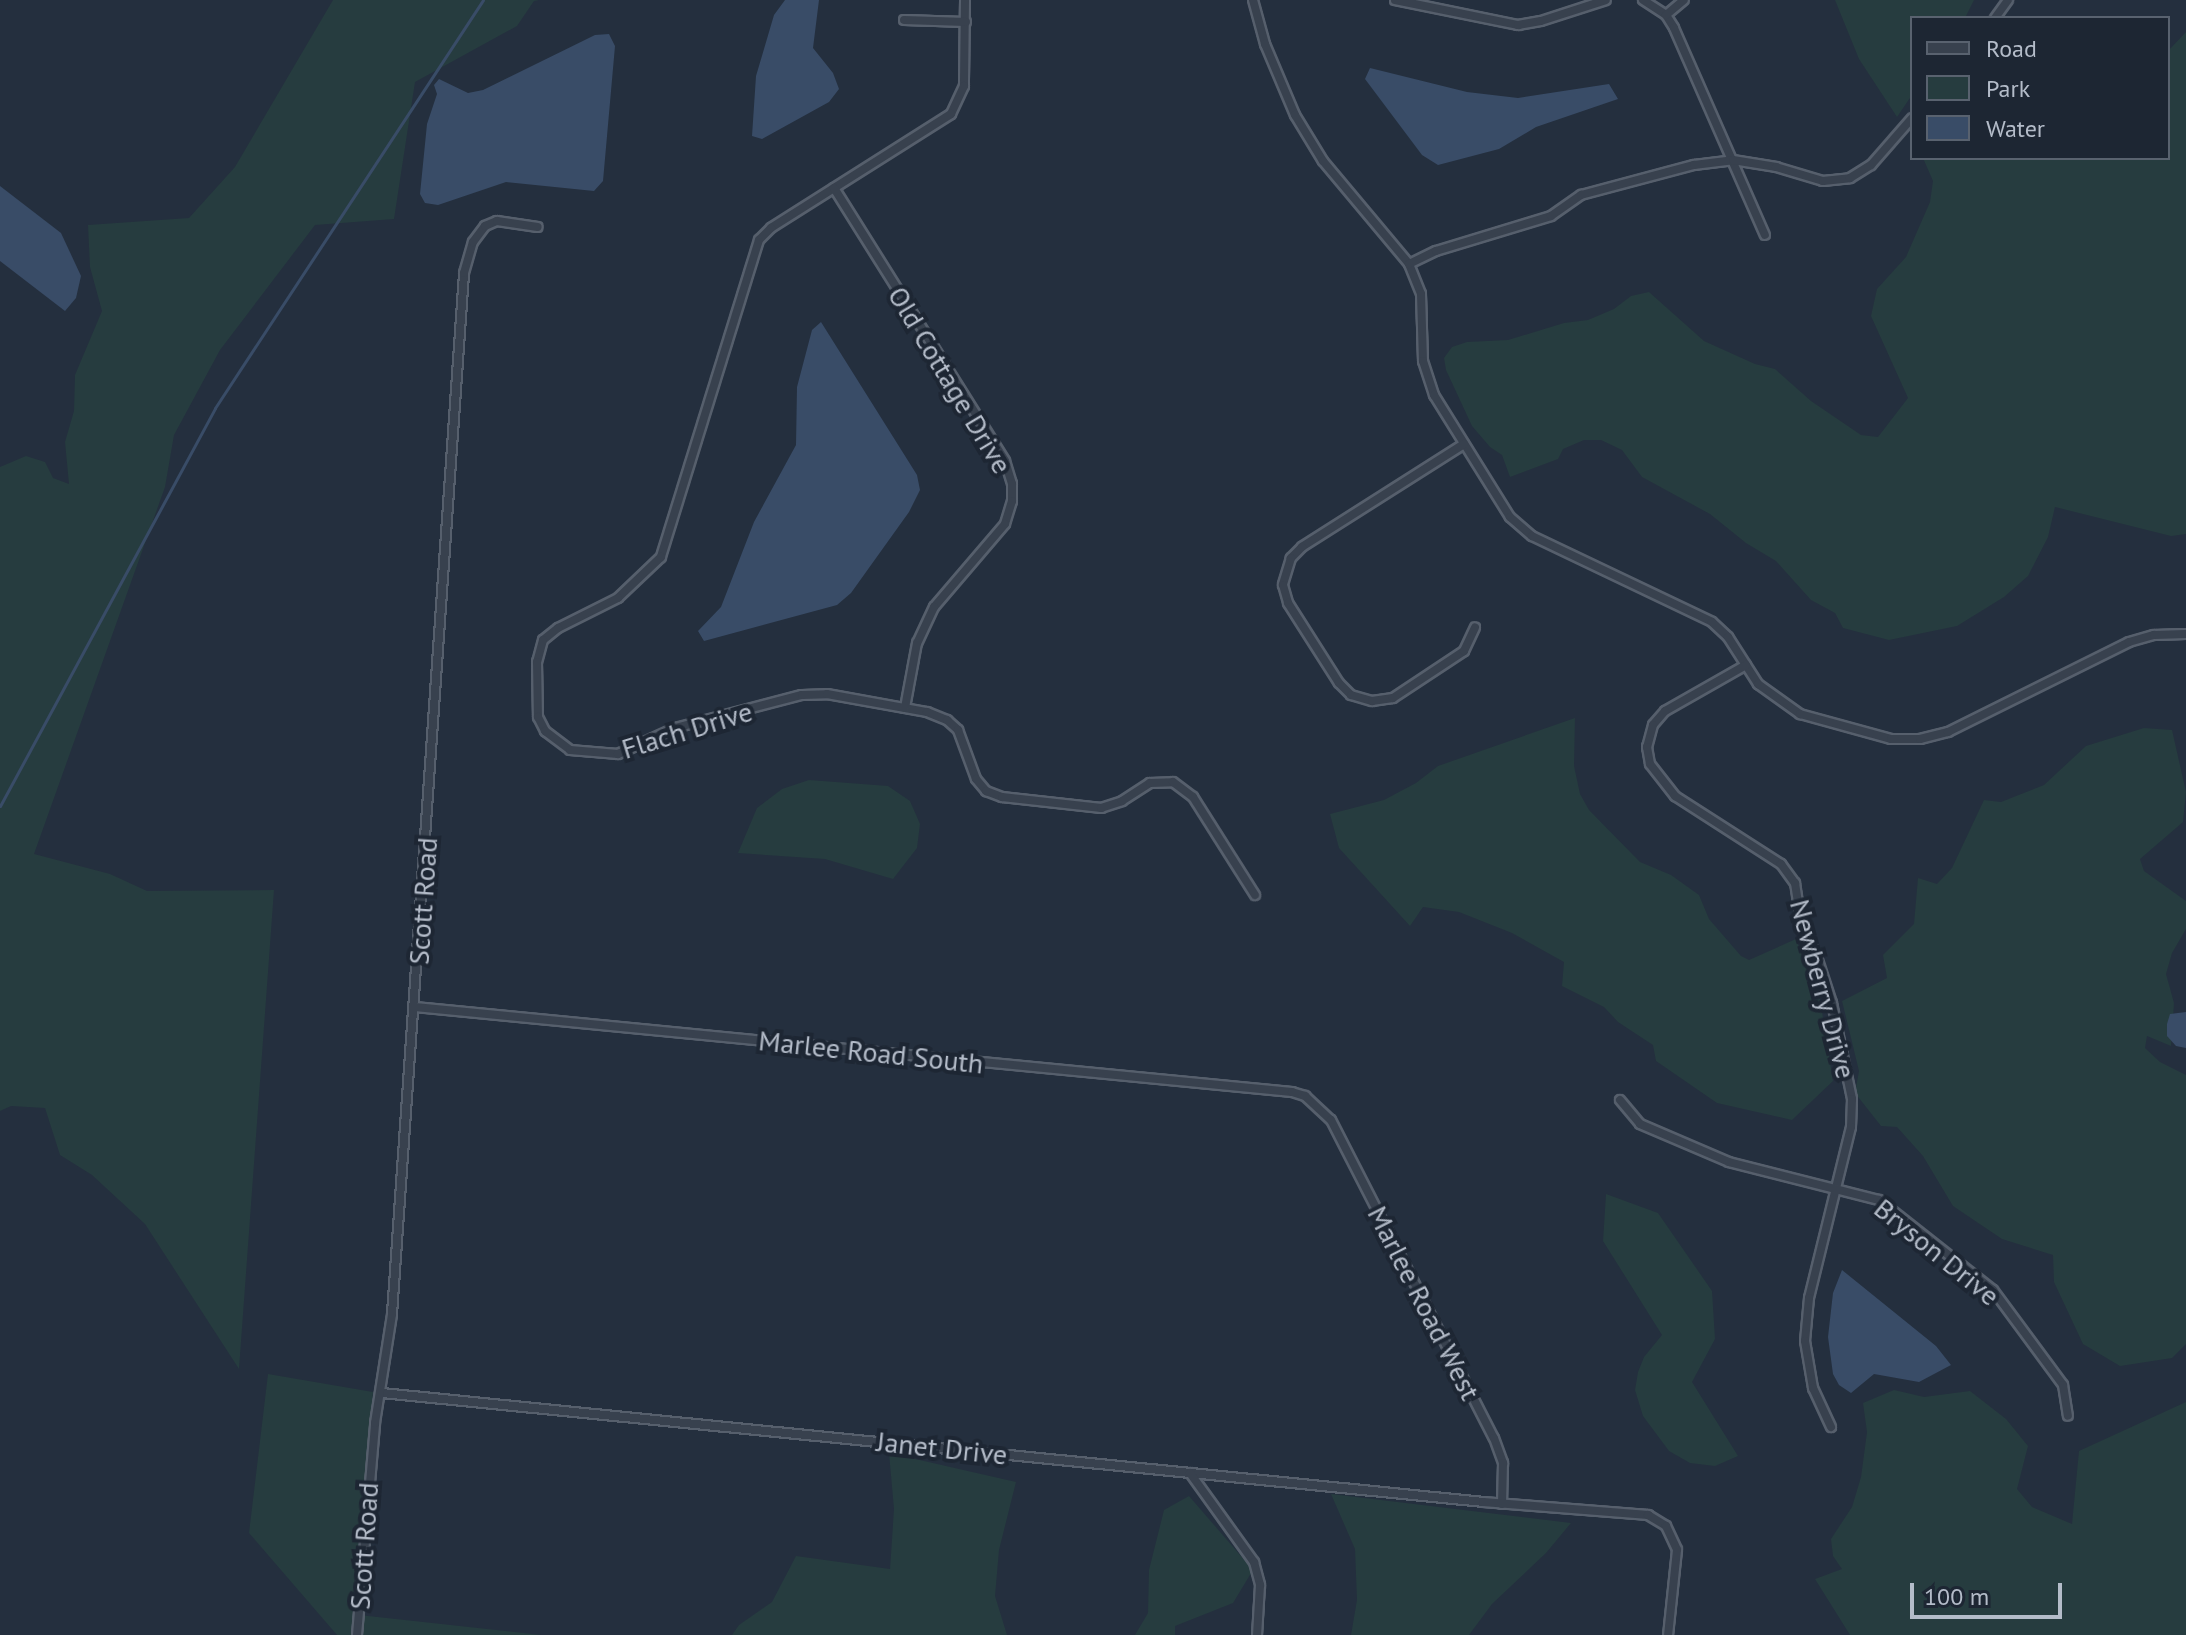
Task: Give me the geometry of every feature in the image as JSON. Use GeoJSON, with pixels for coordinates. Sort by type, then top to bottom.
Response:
{"type":"FeatureCollection","features":[{"type":"Feature","properties":{"kind":"street","name":"Flach Drive"},"geometry":{"type":"LineString","coordinates":[[965,0],[964,86],[951,114],[771,228],[759,240],[661,557],[618,598],[558,628],[543,640],[537,662],[538,717],[545,731],[570,750],[618,754],[675,728],[802,695],[827,694],[905,708],[947,720],[958,730],[976,779],[986,791],[1002,797],[1101,808],[1122,801],[1150,783],[1173,782],[1193,797],[1255,895]]}},
{"type":"Feature","properties":{"kind":"street"},"geometry":{"type":"LineString","coordinates":[[1253,0],[1265,44],[1295,115],[1323,161],[1409,264],[1421,294],[1423,361],[1431,385],[1510,517],[1532,536],[1712,622],[1728,637],[1758,684],[1800,714],[1891,739],[1920,739],[1966,724],[2129,642],[2154,635],[2186,634]]}},
{"type":"Feature","properties":{"kind":"street"},"geometry":{"type":"LineString","coordinates":[[1395,0],[1518,25],[1541,21],[1606,0]]}},
{"type":"Feature","properties":{"kind":"street"},"geometry":{"type":"LineString","coordinates":[[1643,0],[1666,15],[1765,235]]}},
{"type":"Feature","properties":{"kind":"street"},"geometry":{"type":"LineString","coordinates":[[1666,15],[1684,0]]}},
{"type":"Feature","properties":{"kind":"street"},"geometry":{"type":"LineString","coordinates":[[904,20],[966,22]]}},
{"type":"Feature","properties":{"kind":"street"},"geometry":{"type":"LineString","coordinates":[[1409,264],[1436,251],[1551,216],[1581,195],[1667,171],[1733,160],[1776,167],[1823,181],[1850,178],[1871,165],[1910,120]]}},
{"type":"Feature","properties":{"kind":"street","name":"Old Cottage Drive"},"geometry":{"type":"LineString","coordinates":[[834,188],[1005,461],[1012,484],[1012,501],[1005,524],[934,607],[928,619],[917,643],[905,708]]}},
{"type":"Feature","properties":{"kind":"street","name":"Scott Road"},"geometry":{"type":"LineString","coordinates":[[357,1635],[370,1469],[392,1314],[464,273],[473,242],[485,226],[497,221],[538,227]]}},
{"type":"Feature","properties":{"kind":"street"},"geometry":{"type":"LineString","coordinates":[[1464,444],[1302,547],[1291,558],[1283,585],[1288,603],[1339,683],[1351,695],[1372,701],[1393,698],[1464,651],[1475,627]]}},
{"type":"Feature","properties":{"kind":"street","name":"Newberry Drive"},"geometry":{"type":"LineString","coordinates":[[1746,665],[1665,711],[1653,725],[1647,747],[1650,764],[1675,796],[1781,864],[1795,883],[1802,928],[1816,954],[1832,1003],[1852,1099],[1851,1127],[1809,1298],[1805,1341],[1813,1388],[1831,1427]]}},
{"type":"Feature","properties":{"kind":"street","name":"Marlee Road South"},"geometry":{"type":"LineString","coordinates":[[415,1007],[1292,1092],[1322,1108]]}},
{"type":"Feature","properties":{"kind":"street","name":"Bryson Drive"},"geometry":{"type":"LineString","coordinates":[[1620,1100],[1640,1124],[1729,1162],[1879,1200],[1993,1290],[2063,1385],[2068,1416]]}},
{"type":"Feature","properties":{"kind":"street","name":"Marlee Road West"},"geometry":{"type":"LineString","coordinates":[[1322,1108],[1500,1450],[1505,1477],[1502,1504]]}},
{"type":"Feature","properties":{"kind":"street","name":"Janet Drive"},"geometry":{"type":"LineString","coordinates":[[382,1393],[1502,1504],[1642,1514],[1666,1526],[1677,1550],[1668,1635]]}},
{"type":"Feature","properties":{"kind":"street"},"geometry":{"type":"LineString","coordinates":[[1190,1473],[1254,1562],[1260,1585],[1257,1635]]}},
{"type":"Feature","properties":{"kind":"green space"},"geometry":{"type":"Polygon","coordinates":[[[333,0],[539,0],[534,1],[517,26],[415,82],[394,219],[315,225],[220,350],[174,435],[165,487],[34,854],[110,874],[147,891],[274,890],[239,1369],[145,1224],[92,1175],[60,1155],[45,1108],[11,1106],[0,1111],[0,467],[26,456],[45,462],[53,478],[69,484],[65,442],[74,411],[75,375],[102,311],[90,267],[88,225],[189,218],[235,167],[333,0]]]}},
{"type":"Feature","properties":{"kind":"green space"},"geometry":{"type":"Polygon","coordinates":[[[1835,0],[1974,0],[1966,16],[1910,16],[1910,98],[1897,117],[1859,59],[1835,0]]]}},
{"type":"Feature","properties":{"kind":"green space"},"geometry":{"type":"Polygon","coordinates":[[[2186,32],[2186,534],[2171,536],[2055,507],[2048,537],[2028,576],[2004,597],[1957,626],[1889,640],[1843,628],[1835,613],[1811,600],[1776,561],[1746,543],[1710,514],[1642,477],[1622,450],[1601,440],[1584,440],[1563,449],[1558,459],[1510,477],[1502,455],[1490,447],[1472,426],[1446,370],[1444,358],[1452,347],[1467,342],[1508,340],[1564,323],[1588,320],[1614,309],[1631,296],[1649,292],[1704,341],[1755,364],[1775,369],[1811,401],[1861,435],[1878,437],[1908,398],[1871,316],[1877,289],[1906,257],[1930,202],[1933,181],[1924,160],[2170,160],[2170,49],[2186,32]]]}},
{"type":"Feature","properties":{"kind":"green space"},"geometry":{"type":"Polygon","coordinates":[[[1575,718],[1574,766],[1580,794],[1589,810],[1640,862],[1671,875],[1699,895],[1709,919],[1741,956],[1749,960],[1796,939],[1820,999],[1833,1081],[1792,1120],[1717,1103],[1656,1061],[1653,1045],[1618,1022],[1604,1007],[1562,986],[1564,962],[1512,933],[1459,912],[1423,907],[1410,926],[1339,848],[1330,814],[1384,800],[1416,783],[1438,766],[1575,718]]]}},
{"type":"Feature","properties":{"kind":"green space"},"geometry":{"type":"Polygon","coordinates":[[[2144,728],[2172,730],[2186,792],[2183,822],[2140,859],[2144,871],[2186,901],[2186,929],[2172,953],[2166,974],[2174,1003],[2171,1046],[2147,1036],[2145,1048],[2160,1062],[2186,1075],[2186,1344],[2172,1358],[2120,1366],[2083,1344],[2054,1282],[2053,1255],[2002,1239],[1953,1206],[1923,1156],[1897,1127],[1881,1126],[1855,1093],[1859,1071],[1842,1001],[1887,978],[1883,955],[1914,924],[1918,878],[1937,884],[1952,868],[1984,800],[2001,802],[2044,785],[2086,746],[2144,728]]]}},
{"type":"Feature","properties":{"kind":"green space"},"geometry":{"type":"Polygon","coordinates":[[[809,780],[888,786],[910,801],[920,824],[917,848],[893,879],[825,859],[738,853],[757,808],[782,789],[809,780]]]}},
{"type":"Feature","properties":{"kind":"green space"},"geometry":{"type":"Polygon","coordinates":[[[1606,1194],[1658,1213],[1712,1291],[1715,1339],[1692,1382],[1738,1456],[1715,1466],[1690,1463],[1669,1451],[1643,1416],[1635,1390],[1638,1372],[1644,1357],[1662,1335],[1603,1241],[1606,1194]]]}},
{"type":"Feature","properties":{"kind":"green space"},"geometry":{"type":"Polygon","coordinates":[[[268,1374],[373,1392],[359,1615],[541,1635],[337,1635],[249,1533],[268,1374]]]}},
{"type":"Feature","properties":{"kind":"green space"},"geometry":{"type":"Polygon","coordinates":[[[1894,1390],[1924,1397],[1970,1391],[2006,1419],[2028,1446],[2017,1489],[2032,1507],[2072,1524],[2079,1451],[2186,1402],[2186,1635],[1850,1635],[1815,1579],[1842,1569],[1833,1556],[1831,1539],[1852,1507],[1861,1477],[1867,1432],[1863,1403],[1894,1390]]]}},
{"type":"Feature","properties":{"kind":"green space"},"geometry":{"type":"Polygon","coordinates":[[[889,1453],[1016,1482],[999,1550],[995,1596],[1007,1635],[732,1635],[739,1625],[772,1602],[796,1556],[890,1569],[894,1509],[889,1453]]]}},
{"type":"Feature","properties":{"kind":"green space"},"geometry":{"type":"Polygon","coordinates":[[[1331,1494],[1571,1523],[1546,1553],[1492,1604],[1469,1635],[1351,1635],[1357,1600],[1355,1549],[1331,1494]]]}},
{"type":"Feature","properties":{"kind":"green space"},"geometry":{"type":"Polygon","coordinates":[[[1189,1496],[1253,1570],[1233,1603],[1175,1626],[1175,1635],[1135,1635],[1148,1613],[1149,1570],[1164,1510],[1189,1496]]]}},
{"type":"Feature","properties":{"kind":"water"},"geometry":{"type":"Polygon","coordinates":[[[785,0],[819,0],[813,48],[833,73],[839,89],[829,102],[762,139],[752,136],[756,76],[774,15],[785,0]]]}},
{"type":"Feature","properties":{"kind":"water"},"geometry":{"type":"Polygon","coordinates":[[[609,34],[615,46],[603,181],[594,191],[506,182],[438,205],[425,203],[420,194],[427,124],[437,94],[434,85],[439,79],[468,93],[483,90],[595,35],[609,34]]]}},
{"type":"Feature","properties":{"kind":"water"},"geometry":{"type":"Polygon","coordinates":[[[1370,68],[1467,92],[1518,98],[1609,84],[1618,99],[1536,127],[1499,149],[1438,165],[1422,155],[1365,79],[1370,68]]]}},
{"type":"Feature","properties":{"kind":"water"},"geometry":{"type":"Polygon","coordinates":[[[0,186],[61,233],[81,276],[76,298],[65,311],[0,261],[0,186]]]}},
{"type":"Feature","properties":{"kind":"water"},"geometry":{"type":"Polygon","coordinates":[[[821,322],[917,475],[920,490],[909,512],[851,593],[837,605],[704,641],[698,631],[721,607],[754,522],[796,445],[797,387],[812,330],[821,322]]]}},
{"type":"Feature","properties":{"kind":"water"},"geometry":{"type":"Polygon","coordinates":[[[2186,1012],[2186,1048],[2176,1046],[2167,1036],[2167,1024],[2170,1014],[2186,1012]]]}},
{"type":"Feature","properties":{"kind":"water"},"geometry":{"type":"Polygon","coordinates":[[[1842,1270],[1936,1346],[1951,1365],[1919,1382],[1874,1374],[1851,1393],[1839,1385],[1833,1374],[1828,1337],[1833,1293],[1842,1270]]]}},
{"type":"Feature","properties":{"kind":"waterway"},"geometry":{"type":"LineString","coordinates":[[0,806],[215,408],[483,0]]}}]}
